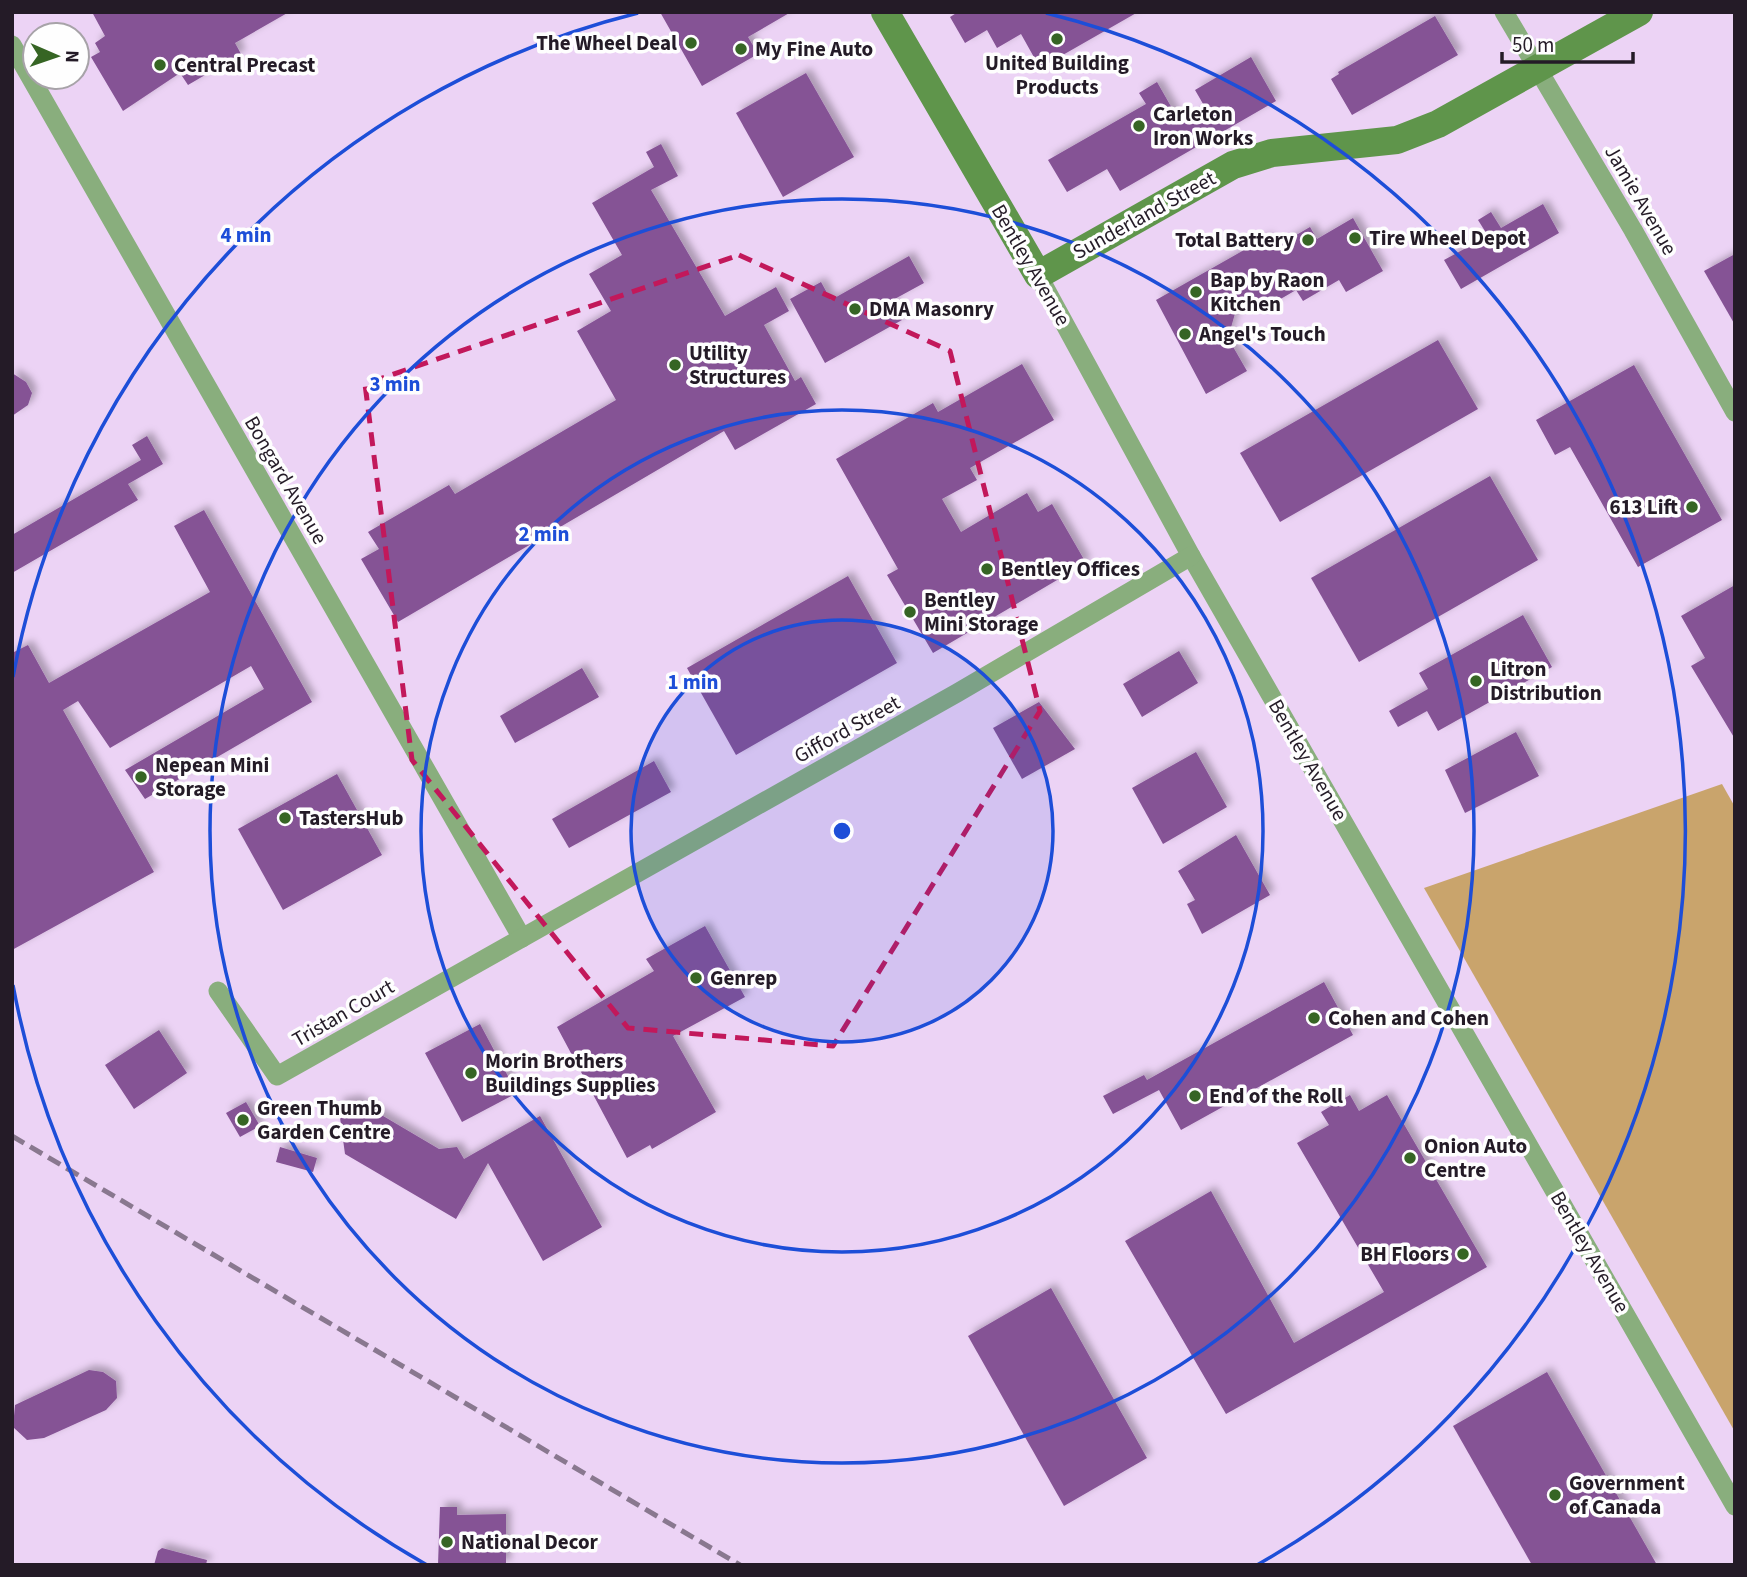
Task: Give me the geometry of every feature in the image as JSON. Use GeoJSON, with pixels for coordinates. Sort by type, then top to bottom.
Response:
{"type":"FeatureCollection","features":[{"type":"Feature","properties":{"kind":"street","name":"Bentley Avenue"},"geometry":{"type":"LineString","coordinates":[[885,12],[1038,275],[1191,556],[1735,1506]]}},
{"type":"Feature","properties":{"kind":"street","name":"Jamie Avenue"},"geometry":{"type":"LineString","coordinates":[[1504,12],[1633,230],[1735,412]]}},
{"type":"Feature","properties":{"kind":"street","name":"Sunderland Street"},"geometry":{"type":"LineString","coordinates":[[1038,275],[1233,165],[1272,153],[1397,140],[1438,124],[1639,12]]}},
{"type":"Feature","properties":{"kind":"street","name":"Bongard Avenue"},"geometry":{"type":"LineString","coordinates":[[12,45],[522,938]]}},
{"type":"Feature","properties":{"kind":"street","name":"Gifford Street"},"geometry":{"type":"LineString","coordinates":[[522,938],[957,693],[1191,556]]}},
{"type":"Feature","properties":{"kind":"street","name":"Tristan Court"},"geometry":{"type":"LineString","coordinates":[[218,991],[277,1076],[522,938]]}},
{"type":"Feature","properties":{"kind":"highlighted area"},"geometry":{"type":"Polygon","coordinates":[[[739,255],[950,351],[1040,711],[833,1046],[628,1028],[412,760],[365,384],[739,255]]]}},
{"type":"Feature","properties":{"kind":"shaded area"},"geometry":{"type":"Polygon","coordinates":[[[1722,784],[1735,807],[1735,1432],[1424,888],[1722,784]]]}},
{"type":"Feature","properties":{"kind":"building","name":"Central Precast"},"geometry":{"type":"Polygon","coordinates":[[[92,12],[289,12],[235,43],[241,54],[188,85],[180,73],[123,111],[91,57],[100,52],[95,43],[105,36],[92,12]]]}},
{"type":"Feature","properties":{"kind":"building"},"geometry":{"type":"Polygon","coordinates":[[[660,12],[791,12],[748,37],[758,54],[702,86],[660,12]]]}},
{"type":"Feature","properties":{"kind":"building","name":"United Building Products"},"geometry":{"type":"Polygon","coordinates":[[[958,12],[1138,12],[1040,68],[1021,34],[997,48],[987,30],[965,43],[950,17],[958,12]]]}},
{"type":"Feature","properties":{"kind":"building"},"geometry":{"type":"Polygon","coordinates":[[[1435,16],[1458,55],[1352,115],[1331,79],[1339,74],[1338,72],[1435,16]]]}},
{"type":"Feature","properties":{"kind":"building","name":"Carleton Iron Works"},"geometry":{"type":"Polygon","coordinates":[[[1251,57],[1276,101],[1120,191],[1107,169],[1067,192],[1048,160],[1146,104],[1139,93],[1157,82],[1181,124],[1206,109],[1195,90],[1251,57]]]}},
{"type":"Feature","properties":{"kind":"building"},"geometry":{"type":"Polygon","coordinates":[[[806,73],[854,157],[783,197],[736,113],[806,73]]]}},
{"type":"Feature","properties":{"kind":"building","name":"Utility Structures"},"geometry":{"type":"Polygon","coordinates":[[[661,144],[678,176],[651,190],[725,316],[776,287],[789,311],[764,325],[795,381],[801,377],[816,404],[735,450],[724,431],[398,622],[361,559],[379,549],[368,532],[449,485],[455,494],[616,400],[577,331],[611,311],[589,274],[622,255],[592,203],[654,167],[646,152],[661,144]]]}},
{"type":"Feature","properties":{"kind":"building"},"geometry":{"type":"Polygon","coordinates":[[[1543,204],[1559,233],[1461,289],[1444,260],[1488,236],[1478,220],[1491,212],[1501,228],[1543,204]]]}},
{"type":"Feature","properties":{"kind":"building"},"geometry":{"type":"Polygon","coordinates":[[[1353,218],[1383,271],[1346,292],[1339,280],[1303,301],[1296,290],[1260,311],[1253,300],[1236,310],[1228,338],[1247,371],[1206,394],[1156,300],[1267,237],[1274,248],[1310,227],[1317,239],[1353,218]]]}},
{"type":"Feature","properties":{"kind":"building"},"geometry":{"type":"Polygon","coordinates":[[[1735,254],[1735,325],[1704,271],[1735,254]]]}},
{"type":"Feature","properties":{"kind":"building","name":"DMA Masonry"},"geometry":{"type":"Polygon","coordinates":[[[909,256],[924,283],[891,301],[902,320],[825,363],[790,299],[821,282],[831,300],[909,256]]]}},
{"type":"Feature","properties":{"kind":"building"},"geometry":{"type":"Polygon","coordinates":[[[1438,340],[1478,409],[1280,522],[1240,453],[1438,340]]]}},
{"type":"Feature","properties":{"kind":"building"},"geometry":{"type":"Polygon","coordinates":[[[1022,364],[1054,420],[970,468],[977,480],[942,499],[961,532],[1027,493],[1038,512],[1052,504],[1086,563],[933,653],[887,575],[898,569],[836,459],[933,403],[938,412],[1022,364]]]}},
{"type":"Feature","properties":{"kind":"building"},"geometry":{"type":"Polygon","coordinates":[[[1634,365],[1722,520],[1638,567],[1570,447],[1555,455],[1536,420],[1634,365]]]}},
{"type":"Feature","properties":{"kind":"building"},"geometry":{"type":"Polygon","coordinates":[[[12,373],[26,382],[32,393],[28,405],[12,416],[12,373]]]}},
{"type":"Feature","properties":{"kind":"building"},"geometry":{"type":"Polygon","coordinates":[[[147,436],[163,464],[128,484],[138,500],[12,573],[12,535],[141,460],[132,445],[147,436]]]}},
{"type":"Feature","properties":{"kind":"building"},"geometry":{"type":"Polygon","coordinates":[[[1490,476],[1538,560],[1359,662],[1311,578],[1490,476]]]}},
{"type":"Feature","properties":{"kind":"building"},"geometry":{"type":"Polygon","coordinates":[[[204,510],[312,702],[145,799],[125,770],[264,689],[251,666],[110,748],[78,701],[63,710],[154,872],[12,950],[12,653],[28,645],[49,683],[210,592],[174,526],[204,510]]]}},
{"type":"Feature","properties":{"kind":"building"},"geometry":{"type":"Polygon","coordinates":[[[848,576],[897,663],[736,755],[687,668],[848,576]]]}},
{"type":"Feature","properties":{"kind":"building"},"geometry":{"type":"Polygon","coordinates":[[[1735,585],[1735,739],[1691,666],[1705,658],[1681,616],[1735,585]]]}},
{"type":"Feature","properties":{"kind":"building","name":"Litron Distribution"},"geometry":{"type":"Polygon","coordinates":[[[1523,615],[1552,667],[1438,731],[1427,711],[1398,727],[1389,711],[1428,689],[1419,673],[1523,615]]]}},
{"type":"Feature","properties":{"kind":"building"},"geometry":{"type":"Polygon","coordinates":[[[1179,651],[1198,683],[1142,717],[1123,684],[1179,651]]]}},
{"type":"Feature","properties":{"kind":"building"},"geometry":{"type":"Polygon","coordinates":[[[582,668],[599,697],[515,743],[500,716],[582,668]]]}},
{"type":"Feature","properties":{"kind":"building"},"geometry":{"type":"Polygon","coordinates":[[[1039,702],[1075,749],[1022,779],[993,728],[1039,702]]]}},
{"type":"Feature","properties":{"kind":"building"},"geometry":{"type":"Polygon","coordinates":[[[1516,732],[1539,776],[1465,813],[1445,770],[1516,732]]]}},
{"type":"Feature","properties":{"kind":"building"},"geometry":{"type":"Polygon","coordinates":[[[1196,752],[1227,807],[1163,844],[1132,788],[1196,752]]]}},
{"type":"Feature","properties":{"kind":"building"},"geometry":{"type":"Polygon","coordinates":[[[654,761],[671,792],[569,848],[552,819],[654,761]]]}},
{"type":"Feature","properties":{"kind":"building"},"geometry":{"type":"Polygon","coordinates":[[[337,774],[382,855],[283,910],[238,829],[337,774]]]}},
{"type":"Feature","properties":{"kind":"building"},"geometry":{"type":"Polygon","coordinates":[[[1236,835],[1270,895],[1202,934],[1187,904],[1195,900],[1178,871],[1236,835]]]}},
{"type":"Feature","properties":{"kind":"building"},"geometry":{"type":"Polygon","coordinates":[[[705,926],[745,997],[673,1036],[716,1112],[652,1149],[650,1145],[627,1158],[557,1027],[654,971],[646,959],[705,926]]]}},
{"type":"Feature","properties":{"kind":"building"},"geometry":{"type":"Polygon","coordinates":[[[1324,982],[1353,1035],[1181,1130],[1159,1090],[1113,1114],[1103,1096],[1144,1075],[1147,1080],[1324,982]]]}},
{"type":"Feature","properties":{"kind":"building","name":"Morin Brothers Buildings Supplies"},"geometry":{"type":"Polygon","coordinates":[[[480,1024],[517,1093],[462,1122],[425,1053],[480,1024]]]}},
{"type":"Feature","properties":{"kind":"building"},"geometry":{"type":"Polygon","coordinates":[[[159,1030],[187,1073],[134,1109],[105,1065],[159,1030]]]}},
{"type":"Feature","properties":{"kind":"building"},"geometry":{"type":"Polygon","coordinates":[[[1350,1095],[1359,1111],[1387,1095],[1487,1267],[1226,1414],[1125,1241],[1211,1191],[1294,1343],[1384,1292],[1297,1143],[1329,1125],[1321,1112],[1350,1095]]]}},
{"type":"Feature","properties":{"kind":"building"},"geometry":{"type":"Polygon","coordinates":[[[356,1100],[439,1149],[457,1147],[464,1159],[540,1116],[602,1227],[543,1261],[488,1163],[456,1219],[345,1154],[338,1103],[356,1100]]]}},
{"type":"Feature","properties":{"kind":"building","name":"Green Thumb Garden Centre"},"geometry":{"type":"Polygon","coordinates":[[[246,1102],[260,1126],[240,1137],[226,1113],[246,1102]]]}},
{"type":"Feature","properties":{"kind":"building"},"geometry":{"type":"Polygon","coordinates":[[[280,1147],[317,1158],[313,1172],[276,1162],[280,1147]]]}},
{"type":"Feature","properties":{"kind":"building"},"geometry":{"type":"Polygon","coordinates":[[[1051,1288],[1147,1458],[1064,1506],[968,1336],[1051,1288]]]}},
{"type":"Feature","properties":{"kind":"building"},"geometry":{"type":"Polygon","coordinates":[[[89,1370],[103,1372],[116,1381],[117,1398],[106,1410],[44,1438],[27,1440],[13,1427],[15,1405],[89,1370]]]}},
{"type":"Feature","properties":{"kind":"building","name":"Government of Canada"},"geometry":{"type":"Polygon","coordinates":[[[1547,1372],[1657,1565],[1532,1565],[1453,1426],[1547,1372]]]}},
{"type":"Feature","properties":{"kind":"building"},"geometry":{"type":"Polygon","coordinates":[[[440,1507],[457,1507],[457,1515],[506,1514],[506,1565],[438,1565],[440,1507]]]}},
{"type":"Feature","properties":{"kind":"building"},"geometry":{"type":"Polygon","coordinates":[[[162,1548],[207,1560],[206,1565],[154,1565],[158,1551],[162,1548]]]}},
{"type":"Feature","properties":{"kind":"railway"},"geometry":{"type":"LineString","coordinates":[[12,1136],[740,1565]]}},
{"type":"Feature","properties":{"kind":"place","name":"United Building Products"},"geometry":{"type":"Point","coordinates":[1057,39]}},
{"type":"Feature","properties":{"kind":"place","name":"The Wheel Deal"},"geometry":{"type":"Point","coordinates":[691,43]}},
{"type":"Feature","properties":{"kind":"place","name":"My Fine Auto"},"geometry":{"type":"Point","coordinates":[741,49]}},
{"type":"Feature","properties":{"kind":"place","name":"Central Precast"},"geometry":{"type":"Point","coordinates":[160,65]}},
{"type":"Feature","properties":{"kind":"place","name":"Carleton Iron Works"},"geometry":{"type":"Point","coordinates":[1139,126]}},
{"type":"Feature","properties":{"kind":"place","name":"Tire Wheel Depot"},"geometry":{"type":"Point","coordinates":[1355,238]}},
{"type":"Feature","properties":{"kind":"place","name":"Total Battery"},"geometry":{"type":"Point","coordinates":[1308,240]}},
{"type":"Feature","properties":{"kind":"place","name":"Bap by Raon Kitchen"},"geometry":{"type":"Point","coordinates":[1196,292]}},
{"type":"Feature","properties":{"kind":"place","name":"DMA Masonry"},"geometry":{"type":"Point","coordinates":[855,309]}},
{"type":"Feature","properties":{"kind":"place","name":"Angel's Touch"},"geometry":{"type":"Point","coordinates":[1185,334]}},
{"type":"Feature","properties":{"kind":"place","name":"Utility Structures"},"geometry":{"type":"Point","coordinates":[675,365]}},
{"type":"Feature","properties":{"kind":"place","name":"613 Lift"},"geometry":{"type":"Point","coordinates":[1692,507]}},
{"type":"Feature","properties":{"kind":"place","name":"Bentley Offices"},"geometry":{"type":"Point","coordinates":[987,569]}},
{"type":"Feature","properties":{"kind":"place","name":"Bentley Mini Storage"},"geometry":{"type":"Point","coordinates":[910,612]}},
{"type":"Feature","properties":{"kind":"place","name":"Litron Distribution"},"geometry":{"type":"Point","coordinates":[1476,681]}},
{"type":"Feature","properties":{"kind":"place","name":"Nepean Mini Storage"},"geometry":{"type":"Point","coordinates":[141,777]}},
{"type":"Feature","properties":{"kind":"place","name":"TastersHub"},"geometry":{"type":"Point","coordinates":[285,818]}},
{"type":"Feature","properties":{"kind":"place","name":"Genrep"},"geometry":{"type":"Point","coordinates":[696,978]}},
{"type":"Feature","properties":{"kind":"place","name":"Cohen and Cohen"},"geometry":{"type":"Point","coordinates":[1314,1018]}},
{"type":"Feature","properties":{"kind":"place","name":"Morin Brothers Buildings Supplies"},"geometry":{"type":"Point","coordinates":[471,1073]}},
{"type":"Feature","properties":{"kind":"place","name":"End of the Roll"},"geometry":{"type":"Point","coordinates":[1195,1096]}},
{"type":"Feature","properties":{"kind":"place","name":"Green Thumb Garden Centre"},"geometry":{"type":"Point","coordinates":[243,1120]}},
{"type":"Feature","properties":{"kind":"place","name":"Onion Auto Centre"},"geometry":{"type":"Point","coordinates":[1410,1158]}},
{"type":"Feature","properties":{"kind":"place","name":"BH Floors"},"geometry":{"type":"Point","coordinates":[1463,1254]}},
{"type":"Feature","properties":{"kind":"place","name":"Government of Canada"},"geometry":{"type":"Point","coordinates":[1555,1495]}},
{"type":"Feature","properties":{"kind":"place","name":"National Decor"},"geometry":{"type":"Point","coordinates":[447,1542]}}]}
